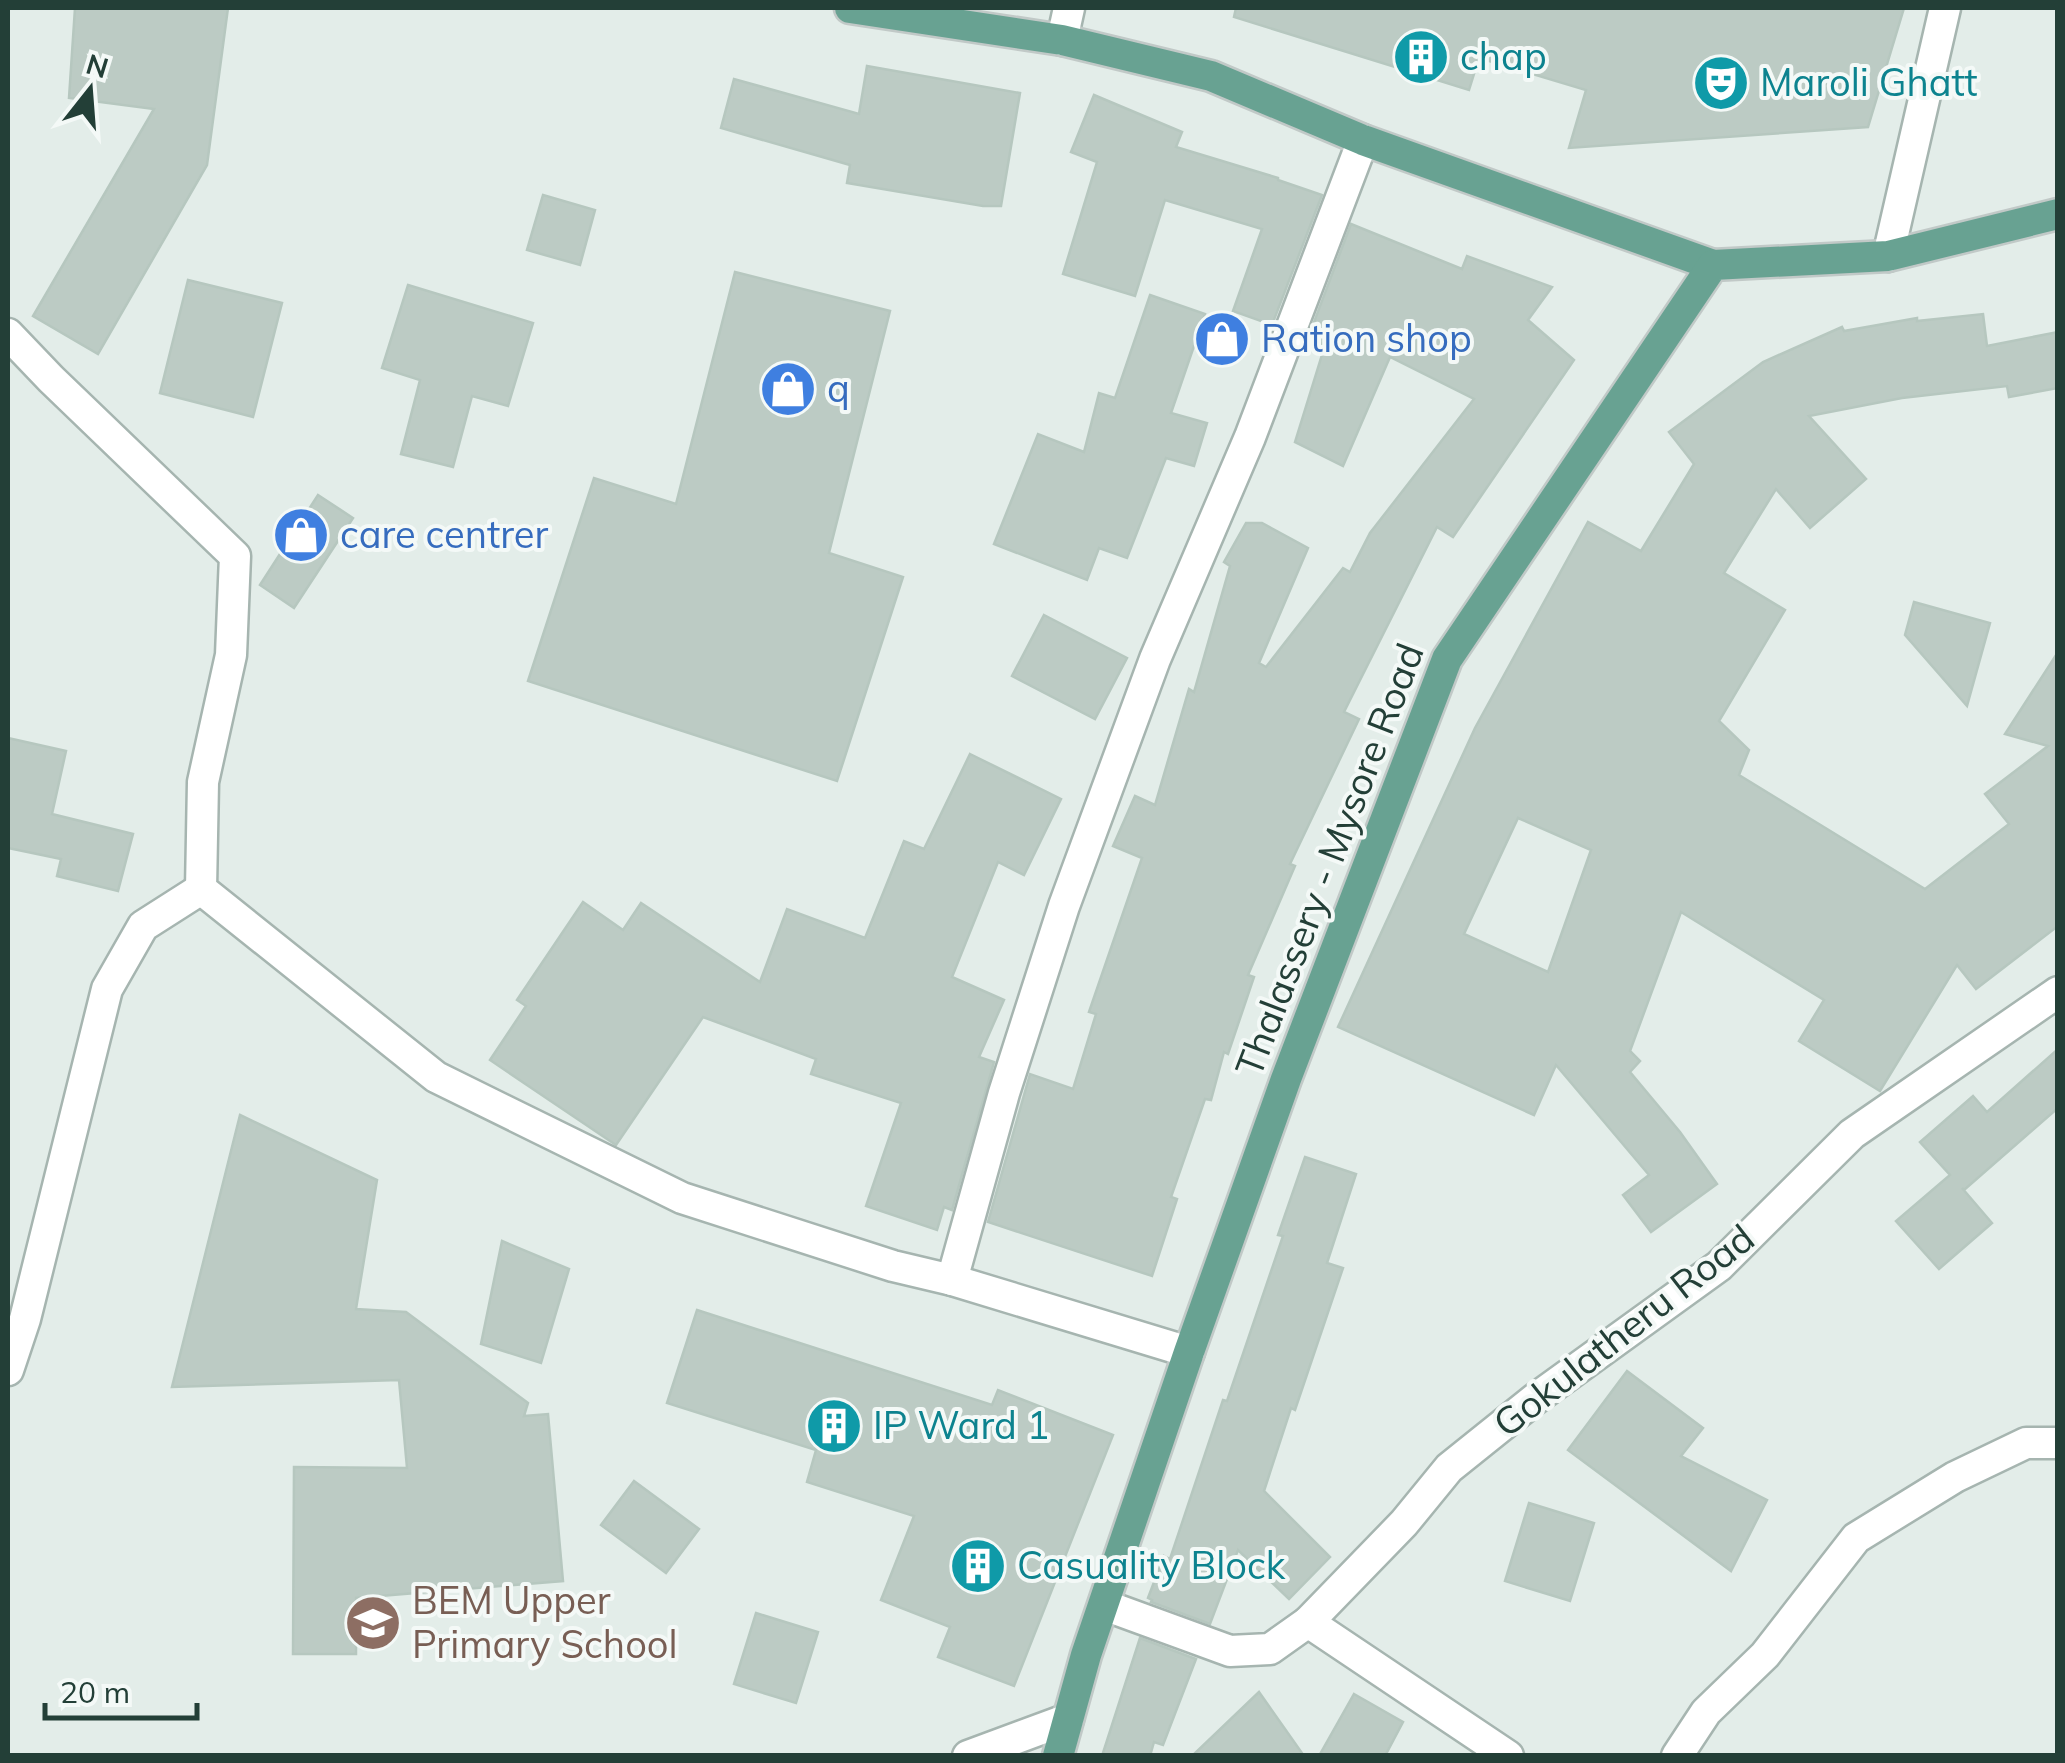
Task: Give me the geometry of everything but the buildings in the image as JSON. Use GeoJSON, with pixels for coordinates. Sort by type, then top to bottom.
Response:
{"type":"FeatureCollection","features":[{"type":"Feature","properties":{"kind":"main road"},"geometry":{"type":"LineString","coordinates":[[850,8],[1062,40],[1211,76],[1363,140],[1713,265],[1888,256],[2058,214]]}},
{"type":"Feature","properties":{"kind":"main road","name":"Thalassery - Mysore Road"},"geometry":{"type":"LineString","coordinates":[[1058,1756],[1104,1605],[1286,1079],[1447,659],[1713,265]]}},
{"type":"Feature","properties":{"kind":"street"},"geometry":{"type":"LineString","coordinates":[[1062,40],[1069,8]]}},
{"type":"Feature","properties":{"kind":"street"},"geometry":{"type":"LineString","coordinates":[[1888,256],[1945,8]]}},
{"type":"Feature","properties":{"kind":"street"},"geometry":{"type":"LineString","coordinates":[[952,1280],[1004,1093],[1064,906],[1156,659],[1250,436],[1363,140]]}},
{"type":"Feature","properties":{"kind":"street"},"geometry":{"type":"LineString","coordinates":[[8,334],[235,556],[231,655],[203,782],[202,889]]}},
{"type":"Feature","properties":{"kind":"street"},"geometry":{"type":"LineString","coordinates":[[202,889],[436,1077],[682,1198],[892,1266],[952,1280],[1190,1352]]}},
{"type":"Feature","properties":{"kind":"street"},"geometry":{"type":"LineString","coordinates":[[8,1370],[26,1320],[108,989],[143,926],[202,889]]}},
{"type":"Feature","properties":{"kind":"street","name":"Gokulatheru Road"},"geometry":{"type":"LineString","coordinates":[[1104,1605],[1230,1651],[1270,1649],[1308,1622],[1404,1523],[1449,1468],[1535,1399],[1719,1266],[1852,1134],[2058,992]]}},
{"type":"Feature","properties":{"kind":"street"},"geometry":{"type":"LineString","coordinates":[[1678,1756],[1706,1712],[1766,1655],[1856,1538],[1955,1477],[2026,1443],[2058,1443]]}},
{"type":"Feature","properties":{"kind":"street"},"geometry":{"type":"LineString","coordinates":[[1308,1622],[1508,1756]]}},
{"type":"Feature","properties":{"kind":"street"},"geometry":{"type":"LineString","coordinates":[[968,1756],[1068,1719]]}},
{"type":"Feature","properties":{"kind":"place","name":"chap"},"geometry":{"type":"Point","coordinates":[1421,57]}},
{"type":"Feature","properties":{"kind":"place","name":"Maroli Ghatt"},"geometry":{"type":"Point","coordinates":[1721,83]}},
{"type":"Feature","properties":{"kind":"place","name":"Ration shop"},"geometry":{"type":"Point","coordinates":[1222,339]}},
{"type":"Feature","properties":{"kind":"place","name":"q"},"geometry":{"type":"Point","coordinates":[788,389]}},
{"type":"Feature","properties":{"kind":"place","name":"care centrer"},"geometry":{"type":"Point","coordinates":[301,535]}},
{"type":"Feature","properties":{"kind":"place","name":"IP Ward 1"},"geometry":{"type":"Point","coordinates":[834,1426]}},
{"type":"Feature","properties":{"kind":"place","name":"Casuality Block"},"geometry":{"type":"Point","coordinates":[978,1566]}},
{"type":"Feature","properties":{"kind":"place","name":"BEM Upper Primary School"},"geometry":{"type":"Point","coordinates":[373,1623]}}]}
